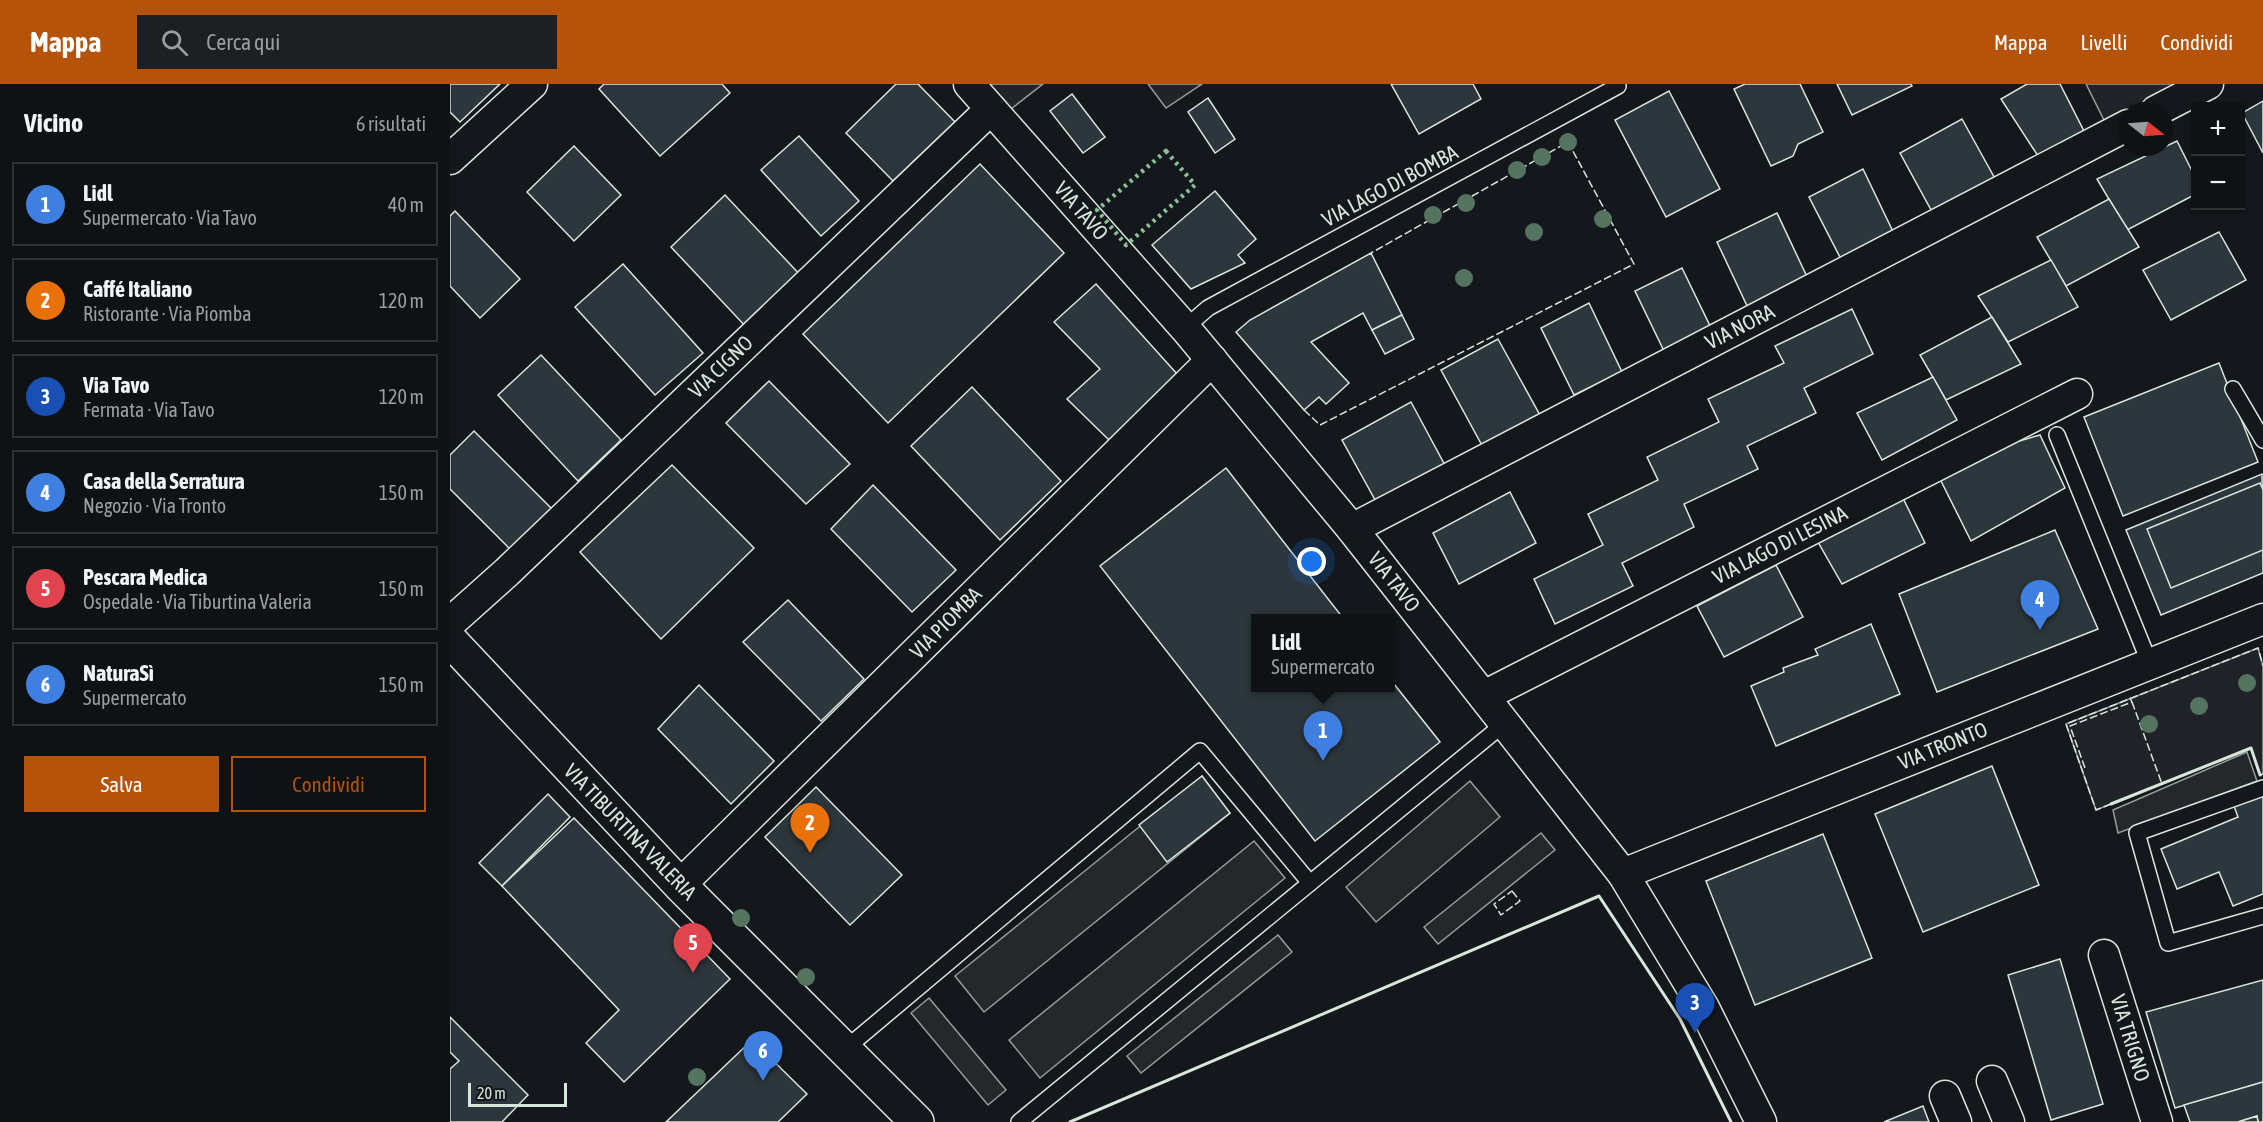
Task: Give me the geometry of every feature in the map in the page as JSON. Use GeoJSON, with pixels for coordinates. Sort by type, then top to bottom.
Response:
{"type":"FeatureCollection","features":[{"type":"Feature","properties":{"kind":"main road","name":"VIA TIBURTINA VALERIA"},"geometry":{"type":"LineString","coordinates":[[450,640],[680,885],[916,1122]]}},
{"type":"Feature","properties":{"kind":"street"},"geometry":{"type":"LineString","coordinates":[[450,159],[532,84]]}},
{"type":"Feature","properties":{"kind":"street","name":"VIA TAVO"},"geometry":{"type":"LineString","coordinates":[[969,84],[1185,328],[1352,529],[1623,874],[1704,1008],[1761,1122]]}},
{"type":"Feature","properties":{"kind":"street"},"geometry":{"type":"LineString","coordinates":[[2173,102],[2208,84]]}},
{"type":"Feature","properties":{"kind":"street","name":"VIA CIGNO"},"geometry":{"type":"LineString","coordinates":[[450,623],[516,563],[991,109]]}},
{"type":"Feature","properties":{"kind":"street","name":"VIA NORA"},"geometry":{"type":"LineString","coordinates":[[1352,529],[2119,131]]}},
{"type":"Feature","properties":{"kind":"street","name":"VIA PIOMBA"},"geometry":{"type":"LineString","coordinates":[[680,885],[1212,360]]}},
{"type":"Feature","properties":{"kind":"street","name":"VIA LAGO DI LESINA"},"geometry":{"type":"LineString","coordinates":[[1484,696],[2077,394]]}},
{"type":"Feature","properties":{"kind":"street","name":"VIA TRONTO"},"geometry":{"type":"LineString","coordinates":[[1623,874],[2263,619]]}},
{"type":"Feature","properties":{"kind":"street","name":"VIA TRIGNO"},"geometry":{"type":"LineString","coordinates":[[2104,955],[2157,1122]]}},
{"type":"Feature","properties":{"kind":"street"},"geometry":{"type":"LineString","coordinates":[[1992,1081],[2009,1122]]}},
{"type":"Feature","properties":{"kind":"lane","name":"VIA LAGO DI BOMBA"},"geometry":{"type":"LineString","coordinates":[[1185,328],[1208,308],[1618,86]]}},
{"type":"Feature","properties":{"kind":"lane"},"geometry":{"type":"LineString","coordinates":[[2233,389],[2263,440]]}},
{"type":"Feature","properties":{"kind":"lane"},"geometry":{"type":"LineString","coordinates":[[2057,435],[2150,664]]}},
{"type":"Feature","properties":{"kind":"lane"},"geometry":{"type":"LineString","coordinates":[[1019,1122],[1505,723]]}},
{"type":"Feature","properties":{"kind":"lane"},"geometry":{"type":"LineString","coordinates":[[844,1050],[1200,751],[1310,883]]}},
{"type":"Feature","properties":{"kind":"lane"},"geometry":{"type":"LineString","coordinates":[[2263,788],[2137,833],[2168,943],[2263,916]]}},
{"type":"Feature","properties":{"kind":"shaded area"},"geometry":{"type":"Polygon","coordinates":[[[981,84],[1043,84],[1007,112],[981,84]]]}},
{"type":"Feature","properties":{"kind":"shaded area"},"geometry":{"type":"Polygon","coordinates":[[[1148,84],[1202,84],[1166,108],[1148,84]]]}},
{"type":"Feature","properties":{"kind":"shaded area"},"geometry":{"type":"Polygon","coordinates":[[[2086,84],[2188,84],[2155,102],[2119,102],[2119,119],[2108,128],[2086,84]]]}},
{"type":"Feature","properties":{"kind":"shaded area"},"geometry":{"type":"Polygon","coordinates":[[[2258,648],[2263,666],[2263,774],[2260,775],[2251,748],[2096,810],[2066,724],[2258,648]]]}},
{"type":"Feature","properties":{"kind":"shaded area"},"geometry":{"type":"Polygon","coordinates":[[[2247,752],[2257,781],[2118,833],[2113,810],[2247,752]]]}},
{"type":"Feature","properties":{"kind":"shaded area"},"geometry":{"type":"Polygon","coordinates":[[[1202,776],[1230,813],[984,1012],[955,976],[1202,776]]]}},
{"type":"Feature","properties":{"kind":"shaded area"},"geometry":{"type":"Polygon","coordinates":[[[1470,781],[1500,817],[1376,922],[1346,887],[1470,781]]]}},
{"type":"Feature","properties":{"kind":"shaded area"},"geometry":{"type":"Polygon","coordinates":[[[1541,833],[1555,850],[1438,944],[1424,927],[1541,833]]]}},
{"type":"Feature","properties":{"kind":"shaded area"},"geometry":{"type":"Polygon","coordinates":[[[1254,841],[1285,878],[1040,1078],[1009,1040],[1254,841]]]}},
{"type":"Feature","properties":{"kind":"shaded area"},"geometry":{"type":"Polygon","coordinates":[[[1278,935],[1292,952],[1141,1073],[1127,1056],[1278,935]]]}},
{"type":"Feature","properties":{"kind":"shaded area"},"geometry":{"type":"Polygon","coordinates":[[[929,998],[1006,1090],[988,1105],[911,1013],[929,998]]]}},
{"type":"Feature","properties":{"kind":"building"},"geometry":{"type":"Polygon","coordinates":[[[450,84],[500,84],[460,122],[450,112],[450,84]]]}},
{"type":"Feature","properties":{"kind":"building"},"geometry":{"type":"Polygon","coordinates":[[[604,84],[722,84],[730,93],[660,156],[599,89],[604,84]]]}},
{"type":"Feature","properties":{"kind":"building"},"geometry":{"type":"Polygon","coordinates":[[[896,84],[918,84],[955,122],[893,181],[846,133],[896,84]]]}},
{"type":"Feature","properties":{"kind":"building"},"geometry":{"type":"Polygon","coordinates":[[[1391,84],[1473,84],[1481,99],[1419,134],[1391,84]]]}},
{"type":"Feature","properties":{"kind":"building"},"geometry":{"type":"Polygon","coordinates":[[[1745,84],[1800,84],[1823,132],[1798,144],[1793,156],[1771,166],[1734,89],[1745,84]]]}},
{"type":"Feature","properties":{"kind":"building"},"geometry":{"type":"Polygon","coordinates":[[[1837,84],[1911,84],[1912,86],[1852,115],[1837,84]]]}},
{"type":"Feature","properties":{"kind":"building"},"geometry":{"type":"Polygon","coordinates":[[[2027,84],[2060,84],[2087,137],[2040,159],[2001,99],[2027,84]]]}},
{"type":"Feature","properties":{"kind":"building"},"geometry":{"type":"Polygon","coordinates":[[[1669,91],[1720,189],[1666,217],[1615,120],[1669,91]]]}},
{"type":"Feature","properties":{"kind":"building"},"geometry":{"type":"Polygon","coordinates":[[[1072,94],[1105,137],[1083,153],[1050,111],[1072,94]]]}},
{"type":"Feature","properties":{"kind":"building"},"geometry":{"type":"Polygon","coordinates":[[[1208,98],[1235,139],[1215,153],[1188,112],[1208,98]]]}},
{"type":"Feature","properties":{"kind":"building"},"geometry":{"type":"Polygon","coordinates":[[[2263,101],[2263,153],[2245,119],[2245,111],[2263,101]]]}},
{"type":"Feature","properties":{"kind":"building"},"geometry":{"type":"Polygon","coordinates":[[[1962,119],[1998,184],[1936,219],[1900,153],[1962,119]]]}},
{"type":"Feature","properties":{"kind":"building"},"geometry":{"type":"Polygon","coordinates":[[[799,136],[859,201],[821,236],[761,170],[799,136]]]}},
{"type":"Feature","properties":{"kind":"building"},"geometry":{"type":"Polygon","coordinates":[[[2177,141],[2191,169],[2191,197],[2127,230],[2097,179],[2145,156],[2173,156],[2173,143],[2177,141]]]}},
{"type":"Feature","properties":{"kind":"building"},"geometry":{"type":"Polygon","coordinates":[[[574,146],[621,195],[574,241],[527,192],[574,146]]]}},
{"type":"Feature","properties":{"kind":"building"},"geometry":{"type":"Polygon","coordinates":[[[980,164],[1064,253],[888,423],[803,334],[980,164]]]}},
{"type":"Feature","properties":{"kind":"building"},"geometry":{"type":"Polygon","coordinates":[[[1863,169],[1897,240],[1844,265],[1809,197],[1863,169]]]}},
{"type":"Feature","properties":{"kind":"building"},"geometry":{"type":"Polygon","coordinates":[[[1215,191],[1256,239],[1238,255],[1245,263],[1191,289],[1152,245],[1215,191]]]}},
{"type":"Feature","properties":{"kind":"building"},"geometry":{"type":"Polygon","coordinates":[[[725,195],[803,278],[748,329],[671,247],[725,195]]]}},
{"type":"Feature","properties":{"kind":"building"},"geometry":{"type":"Polygon","coordinates":[[[2109,199],[2139,247],[2066,286],[2037,237],[2109,199]]]}},
{"type":"Feature","properties":{"kind":"building"},"geometry":{"type":"Polygon","coordinates":[[[455,211],[520,279],[480,318],[450,286],[450,216],[455,211]]]}},
{"type":"Feature","properties":{"kind":"building"},"geometry":{"type":"Polygon","coordinates":[[[1777,213],[1809,281],[1749,310],[1717,242],[1777,213]]]}},
{"type":"Feature","properties":{"kind":"building"},"geometry":{"type":"Polygon","coordinates":[[[2219,232],[2246,280],[2171,320],[2143,270],[2219,232]]]}},
{"type":"Feature","properties":{"kind":"building"},"geometry":{"type":"Polygon","coordinates":[[[1371,253],[1402,315],[1372,330],[1363,313],[1311,342],[1349,383],[1326,404],[1319,397],[1304,410],[1236,332],[1250,320],[1371,253]]]}},
{"type":"Feature","properties":{"kind":"building"},"geometry":{"type":"Polygon","coordinates":[[[2051,260],[2078,307],[2008,342],[1978,296],[2051,260]]]}},
{"type":"Feature","properties":{"kind":"building"},"geometry":{"type":"Polygon","coordinates":[[[623,264],[703,353],[655,395],[575,307],[623,264]]]}},
{"type":"Feature","properties":{"kind":"building"},"geometry":{"type":"Polygon","coordinates":[[[1682,268],[1712,330],[1665,353],[1635,291],[1682,268]]]}},
{"type":"Feature","properties":{"kind":"building"},"geometry":{"type":"Polygon","coordinates":[[[1096,284],[1178,375],[1109,440],[1067,399],[1100,369],[1054,322],[1096,284]]]}},
{"type":"Feature","properties":{"kind":"building"},"geometry":{"type":"Polygon","coordinates":[[[1589,303],[1622,372],[1574,395],[1541,328],[1589,303]]]}},
{"type":"Feature","properties":{"kind":"building"},"geometry":{"type":"Polygon","coordinates":[[[1852,309],[1873,354],[1804,388],[1816,413],[1747,446],[1758,469],[1684,504],[1694,527],[1622,563],[1633,586],[1555,624],[1534,579],[1603,545],[1588,514],[1658,480],[1647,457],[1719,422],[1708,399],[1784,363],[1775,346],[1852,309]]]}},
{"type":"Feature","properties":{"kind":"building"},"geometry":{"type":"Polygon","coordinates":[[[1402,315],[1414,339],[1385,354],[1372,330],[1402,315]]]}},
{"type":"Feature","properties":{"kind":"building"},"geometry":{"type":"Polygon","coordinates":[[[1992,317],[2021,364],[1946,400],[1920,355],[1992,317]]]}},
{"type":"Feature","properties":{"kind":"building"},"geometry":{"type":"Polygon","coordinates":[[[1498,339],[1541,417],[1484,449],[1441,370],[1498,339]]]}},
{"type":"Feature","properties":{"kind":"building"},"geometry":{"type":"Polygon","coordinates":[[[541,355],[621,440],[578,481],[498,395],[541,355]]]}},
{"type":"Feature","properties":{"kind":"building"},"geometry":{"type":"Polygon","coordinates":[[[2219,363],[2258,462],[2123,516],[2084,417],[2219,363]]]}},
{"type":"Feature","properties":{"kind":"building"},"geometry":{"type":"Polygon","coordinates":[[[1933,377],[1957,420],[1882,460],[1857,413],[1933,377]]]}},
{"type":"Feature","properties":{"kind":"building"},"geometry":{"type":"Polygon","coordinates":[[[769,381],[850,464],[806,504],[726,423],[769,381]]]}},
{"type":"Feature","properties":{"kind":"building"},"geometry":{"type":"Polygon","coordinates":[[[972,387],[1061,481],[1000,540],[911,446],[972,387]]]}},
{"type":"Feature","properties":{"kind":"building"},"geometry":{"type":"Polygon","coordinates":[[[1411,402],[1447,469],[1379,507],[1342,440],[1411,402]]]}},
{"type":"Feature","properties":{"kind":"building"},"geometry":{"type":"Polygon","coordinates":[[[474,431],[557,514],[516,555],[450,489],[450,455],[474,431]]]}},
{"type":"Feature","properties":{"kind":"building"},"geometry":{"type":"Polygon","coordinates":[[[2040,435],[2065,488],[1971,541],[1940,479],[1992,449],[2040,435]]]}},
{"type":"Feature","properties":{"kind":"building"},"geometry":{"type":"Polygon","coordinates":[[[672,465],[754,548],[661,639],[580,552],[672,465]]]}},
{"type":"Feature","properties":{"kind":"building"},"geometry":{"type":"Polygon","coordinates":[[[1226,468],[1340,614],[1251,614],[1251,692],[1395,692],[1395,685],[1440,742],[1315,841],[1100,566],[1226,468]]]}},
{"type":"Feature","properties":{"kind":"building"},"geometry":{"type":"Polygon","coordinates":[[[2262,474],[2263,573],[2161,615],[2126,530],[2262,474]]]}},
{"type":"Feature","properties":{"kind":"building"},"geometry":{"type":"Polygon","coordinates":[[[2260,483],[2263,490],[2263,550],[2171,588],[2147,529],[2260,483]]]}},
{"type":"Feature","properties":{"kind":"building"},"geometry":{"type":"Polygon","coordinates":[[[873,485],[956,570],[912,612],[831,529],[873,485]]]}},
{"type":"Feature","properties":{"kind":"building"},"geometry":{"type":"Polygon","coordinates":[[[1899,490],[1925,543],[1842,584],[1814,535],[1899,490]]]}},
{"type":"Feature","properties":{"kind":"building"},"geometry":{"type":"Polygon","coordinates":[[[1510,492],[1536,543],[1459,584],[1433,533],[1510,492]]]}},
{"type":"Feature","properties":{"kind":"building"},"geometry":{"type":"Polygon","coordinates":[[[2055,530],[2098,629],[1937,692],[1899,594],[2055,530]]]}},
{"type":"Feature","properties":{"kind":"building"},"geometry":{"type":"Polygon","coordinates":[[[1776,565],[1803,617],[1724,657],[1697,606],[1776,565]]]}},
{"type":"Feature","properties":{"kind":"building"},"geometry":{"type":"Polygon","coordinates":[[[788,600],[864,679],[821,721],[743,642],[788,600]]]}},
{"type":"Feature","properties":{"kind":"building"},"geometry":{"type":"Polygon","coordinates":[[[1871,624],[1900,694],[1776,746],[1751,686],[1784,672],[1783,668],[1818,655],[1815,649],[1871,624]]]}},
{"type":"Feature","properties":{"kind":"building"},"geometry":{"type":"Polygon","coordinates":[[[699,685],[774,761],[731,804],[658,729],[699,685]]]}},
{"type":"Feature","properties":{"kind":"building"},"geometry":{"type":"Polygon","coordinates":[[[1992,766],[2039,885],[1923,932],[1875,814],[1992,766]]]}},
{"type":"Feature","properties":{"kind":"building"},"geometry":{"type":"Polygon","coordinates":[[[1202,776],[1230,813],[1167,862],[1139,825],[1202,776]]]}},
{"type":"Feature","properties":{"kind":"building"},"geometry":{"type":"Polygon","coordinates":[[[816,787],[902,875],[850,925],[765,837],[816,787]]]}},
{"type":"Feature","properties":{"kind":"building"},"geometry":{"type":"Polygon","coordinates":[[[548,794],[570,817],[502,886],[479,863],[548,794]]]}},
{"type":"Feature","properties":{"kind":"building"},"geometry":{"type":"Polygon","coordinates":[[[2263,794],[2263,894],[2233,906],[2219,872],[2177,889],[2161,849],[2238,817],[2234,806],[2263,794]]]}},
{"type":"Feature","properties":{"kind":"building"},"geometry":{"type":"Polygon","coordinates":[[[574,818],[730,979],[624,1082],[586,1043],[619,1010],[502,886],[574,818]]]}},
{"type":"Feature","properties":{"kind":"building"},"geometry":{"type":"Polygon","coordinates":[[[1823,834],[1872,958],[1755,1005],[1706,881],[1823,834]]]}},
{"type":"Feature","properties":{"kind":"building"},"geometry":{"type":"Polygon","coordinates":[[[2060,959],[2103,1104],[2051,1120],[2008,975],[2060,959]]]}},
{"type":"Feature","properties":{"kind":"building"},"geometry":{"type":"Polygon","coordinates":[[[2263,980],[2263,1082],[2175,1108],[2146,1012],[2263,980]]]}},
{"type":"Feature","properties":{"kind":"building"},"geometry":{"type":"Polygon","coordinates":[[[450,1017],[528,1095],[502,1122],[450,1122],[450,1069],[459,1061],[450,1052],[450,1017]]]}},
{"type":"Feature","properties":{"kind":"building"},"geometry":{"type":"Polygon","coordinates":[[[752,1040],[807,1094],[778,1122],[666,1122],[752,1040]]]}},
{"type":"Feature","properties":{"kind":"building"},"geometry":{"type":"Polygon","coordinates":[[[2263,1082],[2263,1122],[2258,1122],[2257,1116],[2238,1122],[2190,1122],[2184,1105],[2263,1082]]]}},
{"type":"Feature","properties":{"kind":"building"},"geometry":{"type":"Polygon","coordinates":[[[1923,1106],[1929,1122],[1884,1122],[1923,1106]]]}},
{"type":"Feature","properties":{"kind":"building"},"geometry":{"type":"Polygon","coordinates":[[[2257,1116],[2258,1122],[2238,1122],[2257,1116]]]}},
{"type":"Feature","properties":{"kind":"hedge"},"geometry":{"type":"LineString","coordinates":[[1166,151],[1195,185],[1126,245],[1097,210],[1166,151]]}},
{"type":"Feature","properties":{"kind":"fence"},"geometry":{"type":"LineString","coordinates":[[1304,410],[1320,425],[1634,264],[1568,142],[1371,253]]}},
{"type":"Feature","properties":{"kind":"fence"},"geometry":{"type":"LineString","coordinates":[[2111,804],[2096,810],[2066,724],[2258,648],[2263,666]]}},
{"type":"Feature","properties":{"kind":"fence"},"geometry":{"type":"LineString","coordinates":[[2085,768],[2070,726],[2132,702],[2130,698]]}},
{"type":"Feature","properties":{"kind":"fence"},"geometry":{"type":"LineString","coordinates":[[2132,702],[2162,784]]}},
{"type":"Feature","properties":{"kind":"fence"},"geometry":{"type":"LineString","coordinates":[[1512,891],[1520,901],[1501,915],[1494,904],[1512,891]]}},
{"type":"Feature","properties":{"kind":"wall"},"geometry":{"type":"LineString","coordinates":[[2111,804],[2251,748],[2260,775]]}},
{"type":"Feature","properties":{"kind":"wall"},"geometry":{"type":"LineString","coordinates":[[1070,1122],[1599,896],[1680,1019],[1731,1122]]}},
{"type":"Feature","properties":{"kind":"place","name":"Casa della Serratura"},"geometry":{"type":"Point","coordinates":[2040,630]}},
{"type":"Feature","properties":{"kind":"place","name":"Lidl"},"geometry":{"type":"Point","coordinates":[1323,761]}},
{"type":"Feature","properties":{"kind":"place","name":"Caffé Italiano"},"geometry":{"type":"Point","coordinates":[810,853]}},
{"type":"Feature","properties":{"kind":"place","name":"Pescara Medica"},"geometry":{"type":"Point","coordinates":[693,973]}},
{"type":"Feature","properties":{"kind":"place","name":"Via Tavo"},"geometry":{"type":"Point","coordinates":[1695,1033]}},
{"type":"Feature","properties":{"kind":"place","name":"NaturaSì"},"geometry":{"type":"Point","coordinates":[763,1081]}}]}
